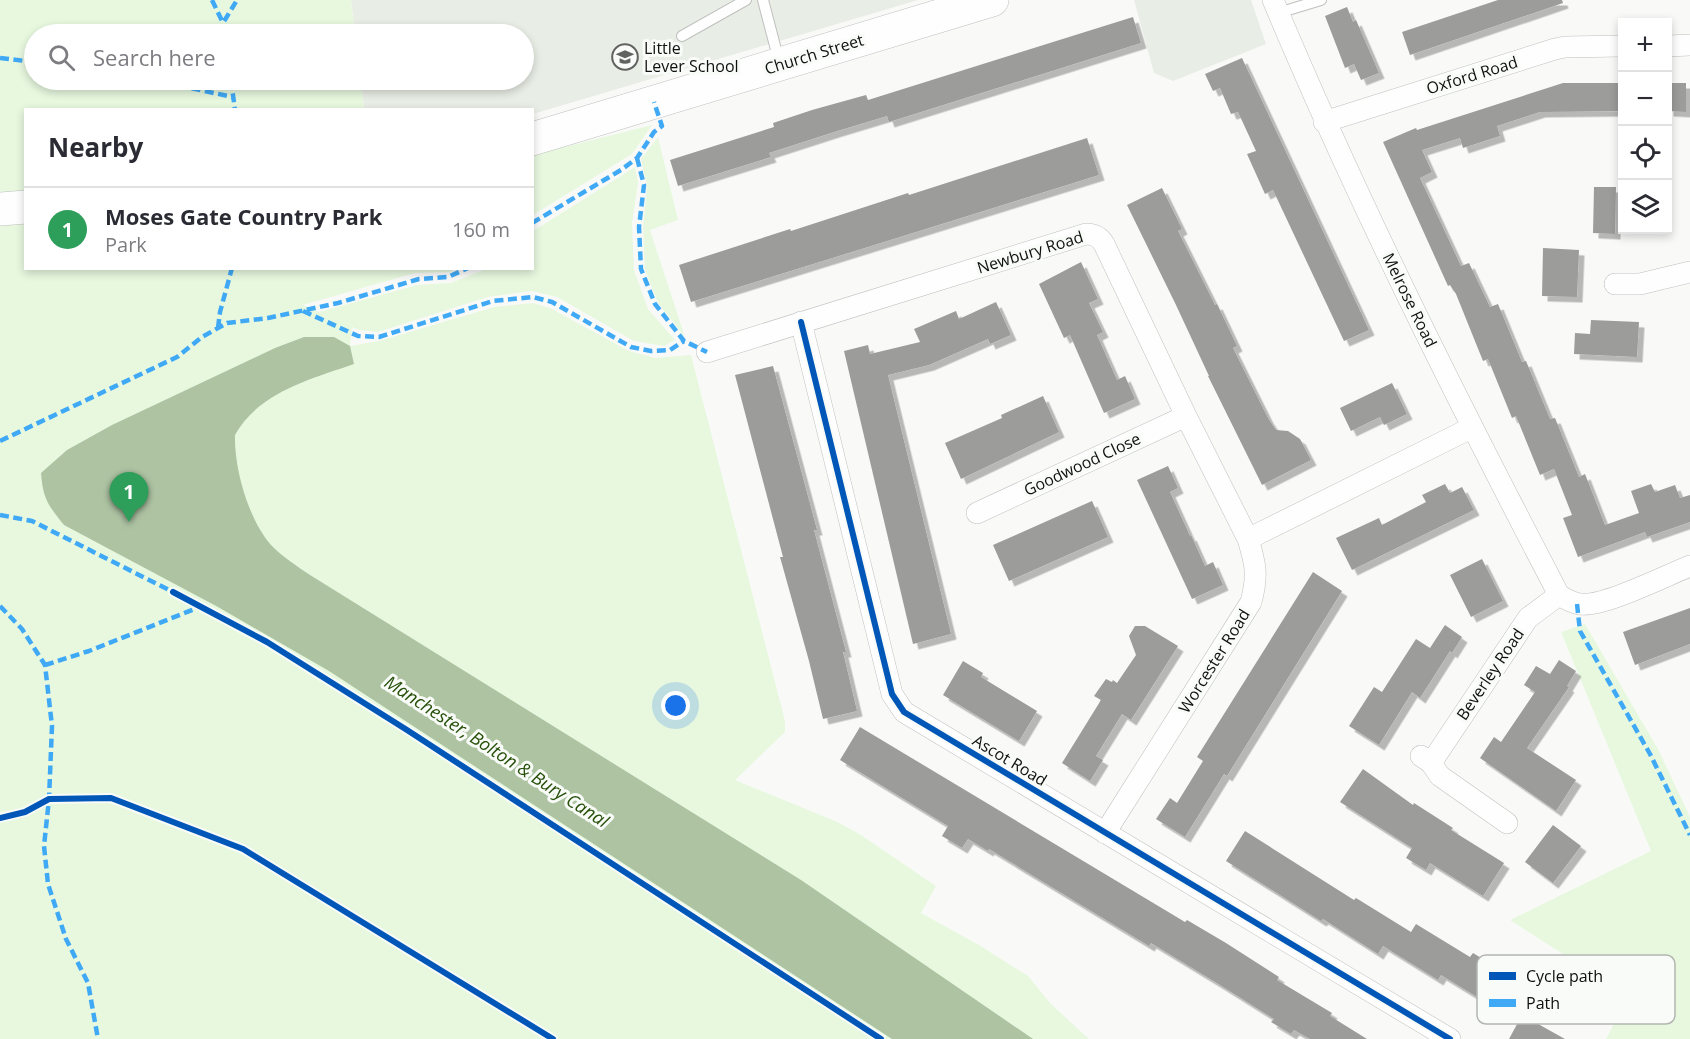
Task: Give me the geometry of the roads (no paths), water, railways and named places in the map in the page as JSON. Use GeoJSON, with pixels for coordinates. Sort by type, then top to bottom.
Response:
{"type":"FeatureCollection","features":[{"type":"Feature","properties":{"kind":"main road","name":"Church Street"},"geometry":{"type":"LineString","coordinates":[[534,138],[992,0]]}},
{"type":"Feature","properties":{"kind":"main road"},"geometry":{"type":"LineString","coordinates":[[0,209],[24,207]]}},
{"type":"Feature","properties":{"kind":"street","name":"Melrose Road"},"geometry":{"type":"LineString","coordinates":[[1276,7],[1324,122],[1471,428],[1559,595]]}},
{"type":"Feature","properties":{"kind":"street"},"geometry":{"type":"LineString","coordinates":[[1672,46],[1690,45]]}},
{"type":"Feature","properties":{"kind":"street","name":"Oxford Road"},"geometry":{"type":"LineString","coordinates":[[1324,122],[1556,49],[1618,46]]}},
{"type":"Feature","properties":{"kind":"street","name":"Newbury Road"},"geometry":{"type":"LineString","coordinates":[[706,352],[1092,234],[1104,244],[1248,539]]}},
{"type":"Feature","properties":{"kind":"street"},"geometry":{"type":"LineString","coordinates":[[1615,284],[1640,284],[1690,272]]}},
{"type":"Feature","properties":{"kind":"street","name":"Ascot Road"},"geometry":{"type":"LineString","coordinates":[[801,322],[891,694],[904,712],[1450,1039]]}},
{"type":"Feature","properties":{"kind":"street","name":"Goodwood Close"},"geometry":{"type":"LineString","coordinates":[[977,513],[1186,416]]}},
{"type":"Feature","properties":{"kind":"street"},"geometry":{"type":"LineString","coordinates":[[1248,539],[1471,428]]}},
{"type":"Feature","properties":{"kind":"street","name":"Worcester Road"},"geometry":{"type":"LineString","coordinates":[[1105,833],[1251,602],[1257,580],[1248,539]]}},
{"type":"Feature","properties":{"kind":"street"},"geometry":{"type":"LineString","coordinates":[[1559,595],[1582,605],[1600,603],[1690,566]]}},
{"type":"Feature","properties":{"kind":"street","name":"Beverley Road"},"geometry":{"type":"LineString","coordinates":[[1507,824],[1440,776],[1425,759],[1528,618],[1559,595]]}},
{"type":"Feature","properties":{"kind":"lane"},"geometry":{"type":"LineString","coordinates":[[682,36],[746,0]]}},
{"type":"Feature","properties":{"kind":"lane"},"geometry":{"type":"LineString","coordinates":[[763,0],[780,64]]}},
{"type":"Feature","properties":{"kind":"lane"},"geometry":{"type":"LineString","coordinates":[[1276,7],[1321,0]]}},
{"type":"Feature","properties":{"kind":"water","name":"Manchester, Bolton & Bury Canal"},"geometry":{"type":"Polygon","coordinates":[[[304,337],[334,337],[350,346],[354,364],[287,389],[258,408],[245,420],[235,435],[240,479],[250,510],[264,536],[273,547],[310,575],[801,880],[1033,1039],[892,1039],[329,671],[218,607],[64,525],[54,512],[45,496],[41,473],[67,450],[112,425],[275,348],[304,337]]]}},
{"type":"Feature","properties":{"kind":"place","name":"Little Lever School"},"geometry":{"type":"Point","coordinates":[625,57]}},
{"type":"Feature","properties":{"kind":"place","name":"Moses Gate Country Park"},"geometry":{"type":"Point","coordinates":[129,522]}}]}
